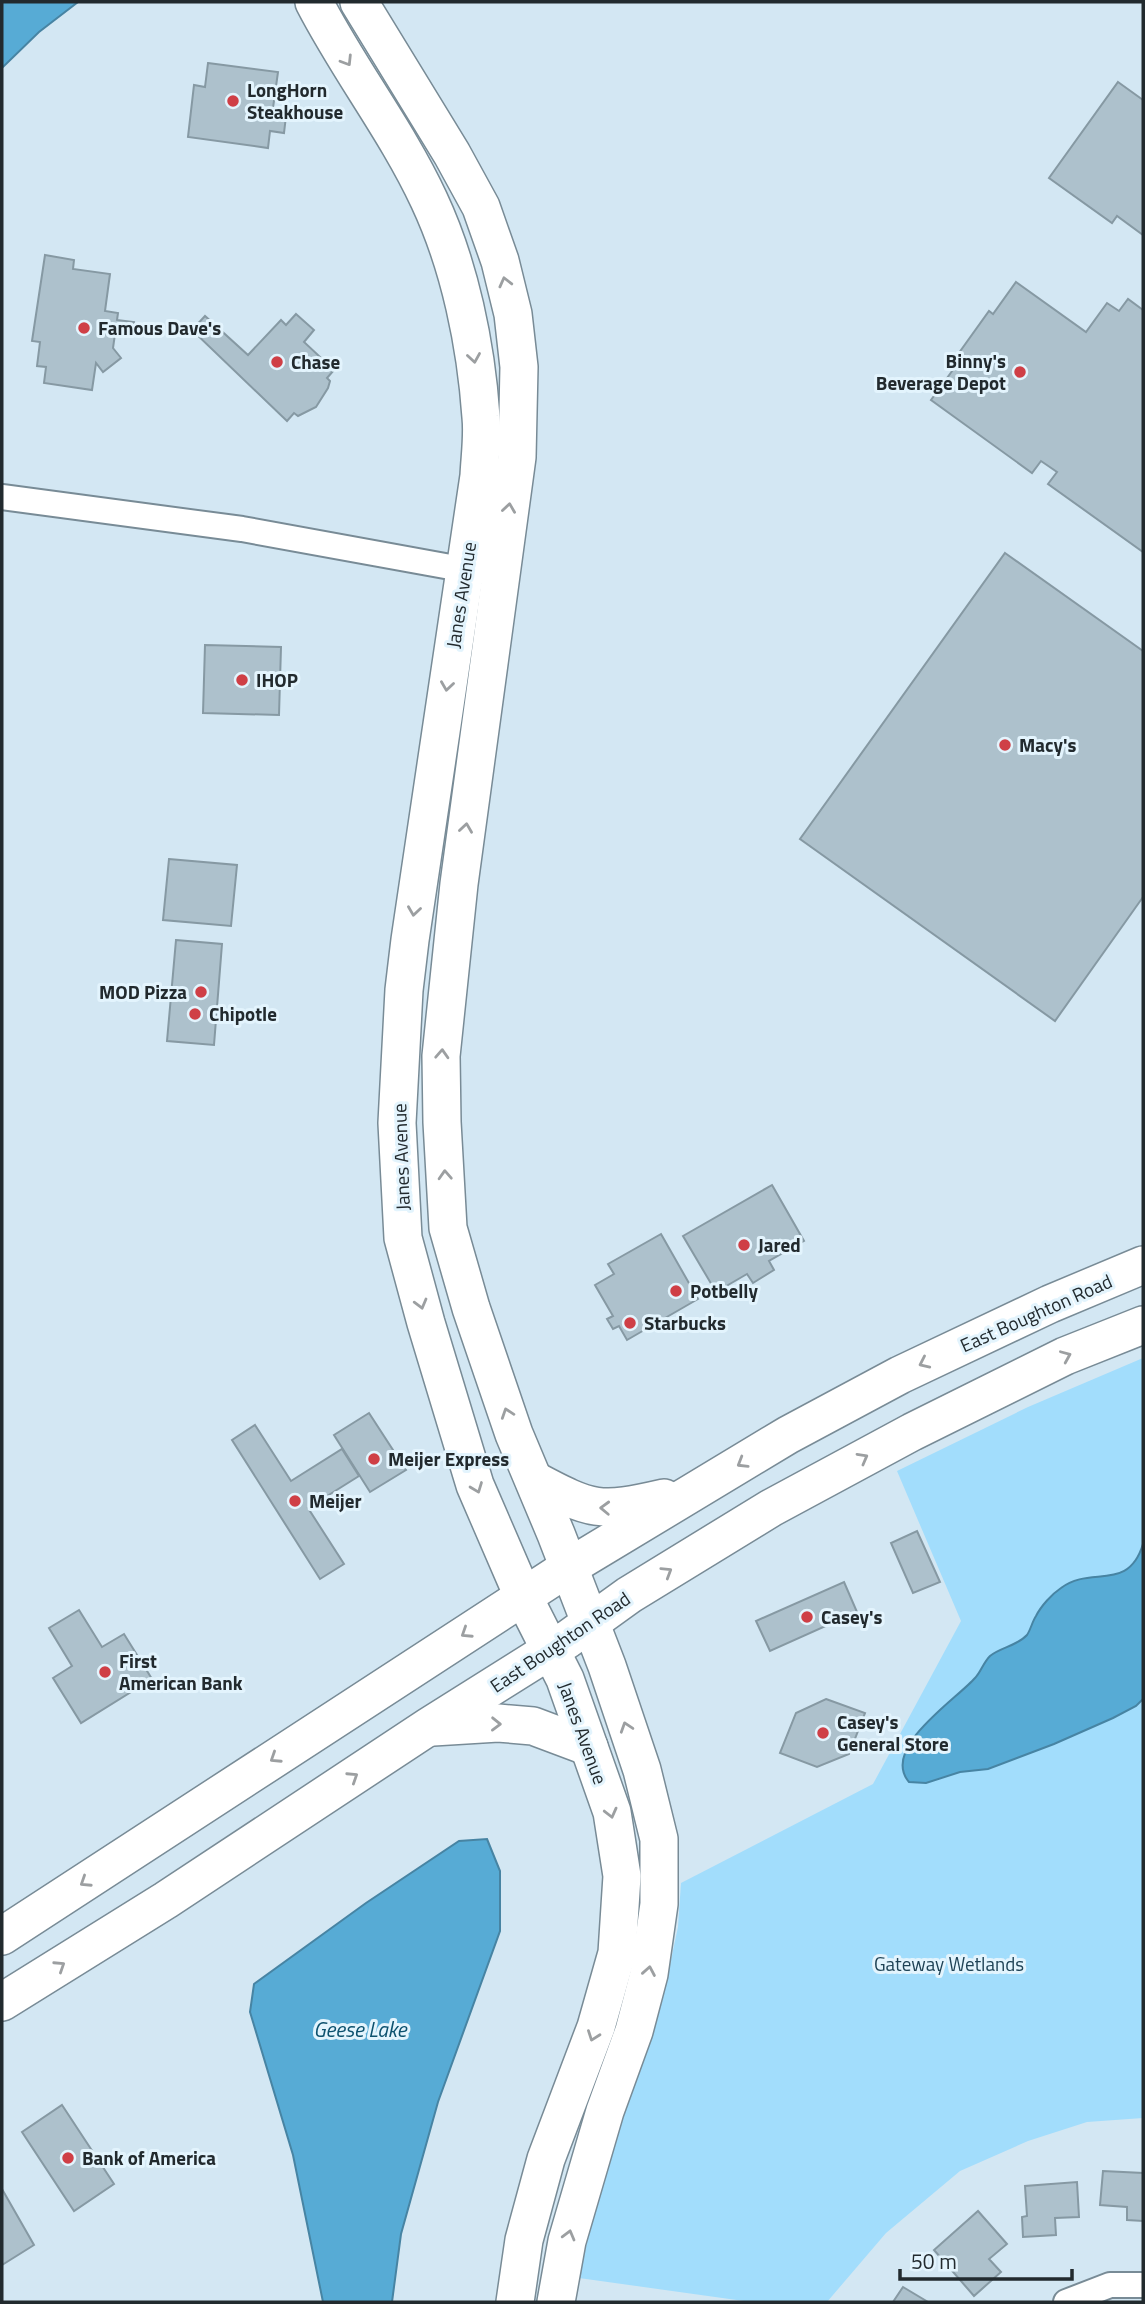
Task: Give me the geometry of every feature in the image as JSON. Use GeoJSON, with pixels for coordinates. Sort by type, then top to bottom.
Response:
{"type":"FeatureCollection","features":[{"type":"Feature","properties":{"kind":"street","name":"Janes Avenue"},"geometry":{"type":"LineString","coordinates":[[314,2],[329,32],[405,154],[430,201],[449,252],[465,308],[475,361],[481,419],[479,476],[407,965],[397,1123],[403,1238],[475,1485],[523,1597],[565,1679],[612,1812],[622,1876],[617,1953],[596,2027],[546,2159],[524,2241],[515,2302]]}},
{"type":"Feature","properties":{"kind":"street","name":"Janes Avenue"},"geometry":{"type":"LineString","coordinates":[[359,2],[452,154],[481,207],[500,261],[513,314],[519,367],[517,457],[459,884],[441,1056],[448,1228],[471,1308],[514,1434],[607,1666],[649,1795],[659,1839],[659,1904],[649,1974],[634,2031],[605,2111],[567,2241],[556,2302]]}},
{"type":"Feature","properties":{"kind":"street"},"geometry":{"type":"LineString","coordinates":[[2,497],[242,529],[500,575]]}},
{"type":"Feature","properties":{"kind":"street","name":"East Boughton Road"},"geometry":{"type":"LineString","coordinates":[[2,1936],[569,1567],[788,1435],[901,1375],[1050,1304],[1143,1265]]}},
{"type":"Feature","properties":{"kind":"street","name":"East Boughton Road"},"geometry":{"type":"LineString","coordinates":[[2,2002],[166,1900],[428,1727],[550,1651],[629,1595],[771,1508],[912,1432],[1065,1356],[1143,1325]]}},
{"type":"Feature","properties":{"kind":"street"},"geometry":{"type":"LineString","coordinates":[[534,1480],[575,1502],[596,1508],[620,1508],[695,1490]]}},
{"type":"Feature","properties":{"kind":"street"},"geometry":{"type":"LineString","coordinates":[[428,1727],[498,1723],[533,1726],[589,1747]]}},
{"type":"Feature","properties":{"kind":"street"},"geometry":{"type":"LineString","coordinates":[[1066,2302],[1110,2285],[1143,2285]]}},
{"type":"Feature","properties":{"kind":"green space","name":"Gateway Wetlands"},"geometry":{"type":"Polygon","coordinates":[[[1143,1358],[1143,2118],[1087,2122],[1028,2141],[960,2171],[886,2233],[827,2302],[751,2302],[579,2278],[590,2229],[627,2100],[662,2002],[678,1927],[681,1883],[873,1784],[961,1621],[897,1471],[1028,1407],[1143,1358]]]}},
{"type":"Feature","properties":{"kind":"water"},"geometry":{"type":"Polygon","coordinates":[[[2,2],[78,2],[39,32],[2,68],[2,2]]]}},
{"type":"Feature","properties":{"kind":"water"},"geometry":{"type":"Polygon","coordinates":[[[1143,1544],[1143,1699],[1136,1706],[1113,1718],[988,1769],[960,1772],[926,1783],[909,1782],[903,1769],[905,1754],[912,1740],[924,1725],[975,1678],[990,1656],[1019,1642],[1027,1635],[1041,1608],[1058,1591],[1084,1578],[1108,1576],[1128,1568],[1143,1544]]]}},
{"type":"Feature","properties":{"kind":"water","name":"Geese Lake"},"geometry":{"type":"Polygon","coordinates":[[[487,1839],[500,1871],[500,1931],[438,2102],[401,2234],[392,2302],[323,2302],[293,2155],[250,2012],[254,1984],[366,1903],[459,1841],[487,1839]]]}},
{"type":"Feature","properties":{"kind":"building","name":"LongHorn Steakhouse"},"geometry":{"type":"Polygon","coordinates":[[[208,63],[278,72],[272,115],[286,116],[284,133],[270,131],[268,148],[188,137],[194,85],[205,87],[208,63]]]}},
{"type":"Feature","properties":{"kind":"building"},"geometry":{"type":"Polygon","coordinates":[[[1118,82],[1143,100],[1143,235],[1117,216],[1112,223],[1049,178],[1118,82]]]}},
{"type":"Feature","properties":{"kind":"building","name":"Famous Dave's"},"geometry":{"type":"Polygon","coordinates":[[[45,255],[74,260],[73,269],[110,274],[105,311],[118,313],[117,320],[134,322],[132,336],[115,334],[113,348],[121,358],[103,372],[96,363],[92,390],[44,383],[46,367],[37,366],[40,342],[32,341],[45,255]]]}},
{"type":"Feature","properties":{"kind":"building"},"geometry":{"type":"Polygon","coordinates":[[[1016,282],[1086,332],[1107,303],[1119,311],[1128,299],[1143,310],[1143,552],[1048,484],[1057,472],[1041,461],[1032,473],[931,400],[955,367],[951,364],[989,311],[993,314],[1016,282]]]}},
{"type":"Feature","properties":{"kind":"building","name":"Chase"},"geometry":{"type":"Polygon","coordinates":[[[296,314],[314,330],[304,342],[334,370],[327,378],[330,381],[328,388],[316,407],[298,416],[294,413],[287,421],[192,330],[205,316],[248,355],[281,320],[286,325],[296,314]]]}},
{"type":"Feature","properties":{"kind":"building","name":"Macy's"},"geometry":{"type":"Polygon","coordinates":[[[1005,553],[1143,651],[1143,897],[1055,1021],[800,839],[1005,553]]]}},
{"type":"Feature","properties":{"kind":"building","name":"IHOP"},"geometry":{"type":"Polygon","coordinates":[[[205,645],[281,647],[279,715],[203,713],[205,645]]]}},
{"type":"Feature","properties":{"kind":"building"},"geometry":{"type":"Polygon","coordinates":[[[169,859],[237,865],[231,926],[163,920],[169,859]]]}},
{"type":"Feature","properties":{"kind":"building"},"geometry":{"type":"Polygon","coordinates":[[[176,940],[222,944],[214,1045],[167,1041],[176,940]]]}},
{"type":"Feature","properties":{"kind":"building"},"geometry":{"type":"Polygon","coordinates":[[[772,1185],[804,1241],[769,1261],[774,1270],[753,1283],[747,1274],[716,1292],[683,1236],[772,1185]]]}},
{"type":"Feature","properties":{"kind":"building"},"geometry":{"type":"Polygon","coordinates":[[[661,1234],[698,1299],[627,1340],[619,1326],[613,1329],[607,1319],[613,1316],[595,1285],[614,1274],[608,1264],[661,1234]]]}},
{"type":"Feature","properties":{"kind":"building","name":"Meijer Express"},"geometry":{"type":"Polygon","coordinates":[[[369,1413],[406,1470],[370,1492],[334,1435],[369,1413]]]}},
{"type":"Feature","properties":{"kind":"building","name":"Meijer"},"geometry":{"type":"Polygon","coordinates":[[[255,1425],[291,1481],[342,1449],[359,1476],[308,1508],[344,1564],[320,1579],[232,1440],[255,1425]]]}},
{"type":"Feature","properties":{"kind":"building"},"geometry":{"type":"Polygon","coordinates":[[[917,1531],[940,1582],[913,1593],[891,1543],[917,1531]]]}},
{"type":"Feature","properties":{"kind":"building","name":"Casey's"},"geometry":{"type":"Polygon","coordinates":[[[844,1582],[857,1612],[770,1651],[756,1621],[844,1582]]]}},
{"type":"Feature","properties":{"kind":"building","name":"First American Bank"},"geometry":{"type":"Polygon","coordinates":[[[79,1610],[102,1647],[124,1634],[152,1679],[81,1723],[53,1678],[72,1666],[49,1628],[79,1610]]]}},
{"type":"Feature","properties":{"kind":"building","name":"Casey's General Store"},"geometry":{"type":"Polygon","coordinates":[[[826,1699],[865,1713],[849,1754],[817,1767],[780,1753],[796,1713],[826,1699]]]}},
{"type":"Feature","properties":{"kind":"building","name":"Bank of America"},"geometry":{"type":"Polygon","coordinates":[[[62,2105],[114,2184],[74,2211],[22,2132],[62,2105]]]}},
{"type":"Feature","properties":{"kind":"building"},"geometry":{"type":"Polygon","coordinates":[[[1103,2171],[1143,2173],[1143,2221],[1127,2220],[1127,2207],[1100,2205],[1103,2171]]]}},
{"type":"Feature","properties":{"kind":"building"},"geometry":{"type":"Polygon","coordinates":[[[1077,2182],[1079,2217],[1055,2218],[1056,2235],[1023,2237],[1022,2217],[1027,2216],[1025,2186],[1077,2182]]]}},
{"type":"Feature","properties":{"kind":"building"},"geometry":{"type":"Polygon","coordinates":[[[2,2189],[34,2245],[2,2265],[2,2189]]]}},
{"type":"Feature","properties":{"kind":"building"},"geometry":{"type":"Polygon","coordinates":[[[978,2211],[1007,2244],[989,2259],[1001,2272],[974,2296],[934,2250],[978,2211]]]}},
{"type":"Feature","properties":{"kind":"building"},"geometry":{"type":"Polygon","coordinates":[[[903,2287],[928,2302],[893,2302],[903,2287]]]}},
{"type":"Feature","properties":{"kind":"place","name":"LongHorn Steakhouse"},"geometry":{"type":"Point","coordinates":[233,101]}},
{"type":"Feature","properties":{"kind":"place","name":"Famous Dave's"},"geometry":{"type":"Point","coordinates":[84,328]}},
{"type":"Feature","properties":{"kind":"place","name":"Chase"},"geometry":{"type":"Point","coordinates":[277,362]}},
{"type":"Feature","properties":{"kind":"place","name":"Binny's Beverage Depot"},"geometry":{"type":"Point","coordinates":[1020,372]}},
{"type":"Feature","properties":{"kind":"place","name":"IHOP"},"geometry":{"type":"Point","coordinates":[242,680]}},
{"type":"Feature","properties":{"kind":"place","name":"Macy's"},"geometry":{"type":"Point","coordinates":[1005,745]}},
{"type":"Feature","properties":{"kind":"place","name":"MOD Pizza"},"geometry":{"type":"Point","coordinates":[201,992]}},
{"type":"Feature","properties":{"kind":"place","name":"Chipotle"},"geometry":{"type":"Point","coordinates":[195,1014]}},
{"type":"Feature","properties":{"kind":"place","name":"Jared"},"geometry":{"type":"Point","coordinates":[744,1245]}},
{"type":"Feature","properties":{"kind":"place","name":"Potbelly"},"geometry":{"type":"Point","coordinates":[676,1291]}},
{"type":"Feature","properties":{"kind":"place","name":"Starbucks"},"geometry":{"type":"Point","coordinates":[630,1323]}},
{"type":"Feature","properties":{"kind":"place","name":"Meijer Express"},"geometry":{"type":"Point","coordinates":[374,1459]}},
{"type":"Feature","properties":{"kind":"place","name":"Meijer"},"geometry":{"type":"Point","coordinates":[295,1501]}},
{"type":"Feature","properties":{"kind":"place","name":"Casey's"},"geometry":{"type":"Point","coordinates":[807,1617]}},
{"type":"Feature","properties":{"kind":"place","name":"First American Bank"},"geometry":{"type":"Point","coordinates":[105,1672]}},
{"type":"Feature","properties":{"kind":"place","name":"Casey's General Store"},"geometry":{"type":"Point","coordinates":[823,1733]}},
{"type":"Feature","properties":{"kind":"place","name":"Bank of America"},"geometry":{"type":"Point","coordinates":[68,2158]}}]}
